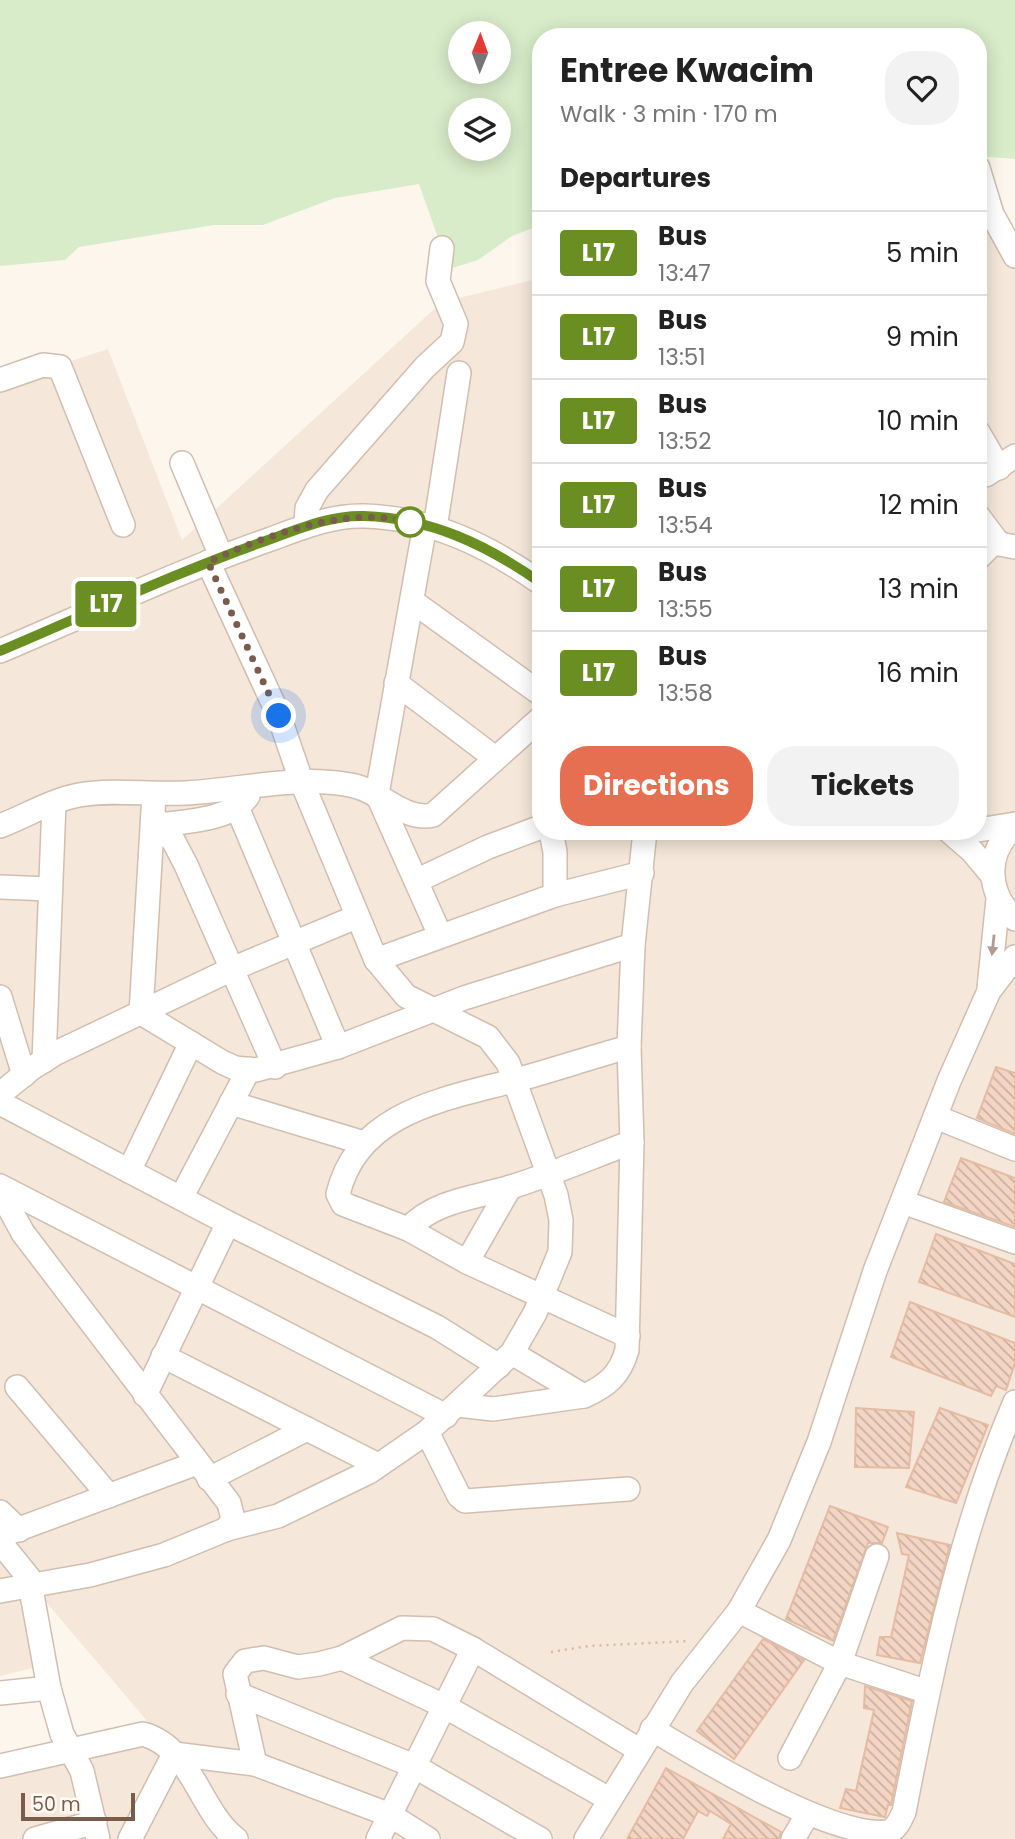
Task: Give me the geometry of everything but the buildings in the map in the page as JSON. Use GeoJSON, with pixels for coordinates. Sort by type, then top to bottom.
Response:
{"type":"FeatureCollection","features":[{"type":"Feature","properties":{"kind":"street"},"geometry":{"type":"LineString","coordinates":[[987,198],[992,214],[1015,256]]}},
{"type":"Feature","properties":{"kind":"street"},"geometry":{"type":"LineString","coordinates":[[306,526],[307,508],[317,490],[425,367],[452,342],[456,324],[438,281],[442,248]]}},
{"type":"Feature","properties":{"kind":"street"},"geometry":{"type":"LineString","coordinates":[[0,380],[43,365],[60,367],[123,525]]}},
{"type":"Feature","properties":{"kind":"street"},"geometry":{"type":"LineString","coordinates":[[439,934],[377,794],[396,683],[459,373]]}},
{"type":"Feature","properties":{"kind":"street"},"geometry":{"type":"LineString","coordinates":[[987,448],[997,466]]}},
{"type":"Feature","properties":{"kind":"street"},"geometry":{"type":"LineString","coordinates":[[0,1591],[90,1575],[164,1555],[227,1528],[278,1516],[378,1465],[427,1433],[506,1360],[554,1271],[562,1239],[558,1207],[548,1173],[515,1080],[495,1044],[406,996],[376,960],[301,780],[279,716],[215,559],[182,463]]}},
{"type":"Feature","properties":{"kind":"street"},"geometry":{"type":"LineString","coordinates":[[0,651],[215,559],[306,526],[363,516],[430,526],[489,548],[532,577]]}},
{"type":"Feature","properties":{"kind":"street"},"geometry":{"type":"LineString","coordinates":[[987,525],[1006,544],[987,554]]}},
{"type":"Feature","properties":{"kind":"street"},"geometry":{"type":"LineString","coordinates":[[412,601],[532,688]]}},
{"type":"Feature","properties":{"kind":"street"},"geometry":{"type":"LineString","coordinates":[[396,683],[495,758]]}},
{"type":"Feature","properties":{"kind":"street"},"geometry":{"type":"LineString","coordinates":[[0,826],[54,803],[96,793],[154,793],[251,787],[301,780],[352,785],[377,794],[413,815],[432,815],[532,726]]}},
{"type":"Feature","properties":{"kind":"street"},"geometry":{"type":"LineString","coordinates":[[158,821],[198,819],[237,807],[246,800],[251,787]]}},
{"type":"Feature","properties":{"kind":"street"},"geometry":{"type":"LineString","coordinates":[[141,1013],[158,821],[154,793]]}},
{"type":"Feature","properties":{"kind":"street"},"geometry":{"type":"LineString","coordinates":[[44,1061],[54,803]]}},
{"type":"Feature","properties":{"kind":"street"},"geometry":{"type":"LineString","coordinates":[[237,807],[338,1047]]}},
{"type":"Feature","properties":{"kind":"street"},"geometry":{"type":"LineString","coordinates":[[158,821],[183,859],[275,1067]]}},
{"type":"Feature","properties":{"kind":"street"},"geometry":{"type":"LineString","coordinates":[[987,829],[1015,826]]}},
{"type":"Feature","properties":{"kind":"street"},"geometry":{"type":"LineString","coordinates":[[989,991],[998,899],[992,875],[996,851],[1015,826]]}},
{"type":"Feature","properties":{"kind":"street"},"geometry":{"type":"LineString","coordinates":[[416,881],[488,847],[532,830]]}},
{"type":"Feature","properties":{"kind":"street"},"geometry":{"type":"LineString","coordinates":[[553,840],[555,895]]}},
{"type":"Feature","properties":{"kind":"street"},"geometry":{"type":"LineString","coordinates":[[0,1188],[452,1410],[493,1409],[584,1396],[601,1390],[615,1376],[624,1360],[628,1336],[632,1142],[629,1046],[633,945],[644,840]]}},
{"type":"Feature","properties":{"kind":"street"},"geometry":{"type":"LineString","coordinates":[[960,840],[992,875]]}},
{"type":"Feature","properties":{"kind":"street"},"geometry":{"type":"LineString","coordinates":[[376,960],[439,934],[555,895],[642,873]]}},
{"type":"Feature","properties":{"kind":"street"},"geometry":{"type":"LineString","coordinates":[[0,887],[50,889]]}},
{"type":"Feature","properties":{"kind":"street"},"geometry":{"type":"LineString","coordinates":[[998,899],[1015,919]]}},
{"type":"Feature","properties":{"kind":"street"},"geometry":{"type":"LineString","coordinates":[[0,1094],[44,1061],[232,968],[356,917]]}},
{"type":"Feature","properties":{"kind":"street"},"geometry":{"type":"LineString","coordinates":[[141,1013],[222,1062],[249,1069],[275,1067],[338,1047],[491,989],[633,945]]}},
{"type":"Feature","properties":{"kind":"street"},"geometry":{"type":"LineString","coordinates":[[586,1839],[652,1729],[714,1640],[739,1611],[779,1540],[819,1442],[855,1329],[936,1117],[989,991],[1015,957]]}},
{"type":"Feature","properties":{"kind":"street"},"geometry":{"type":"LineString","coordinates":[[0,997],[24,1074]]}},
{"type":"Feature","properties":{"kind":"street"},"geometry":{"type":"LineString","coordinates":[[129,1171],[191,1043]]}},
{"type":"Feature","properties":{"kind":"street"},"geometry":{"type":"LineString","coordinates":[[628,1336],[541,1298],[467,1262],[408,1229],[339,1200],[339,1188],[365,1143],[397,1116],[480,1088],[629,1046]]}},
{"type":"Feature","properties":{"kind":"street"},"geometry":{"type":"LineString","coordinates":[[181,1198],[249,1069]]}},
{"type":"Feature","properties":{"kind":"street"},"geometry":{"type":"LineString","coordinates":[[231,1102],[365,1143]]}},
{"type":"Feature","properties":{"kind":"street"},"geometry":{"type":"LineString","coordinates":[[0,1103],[228,1223],[437,1327],[584,1396]]}},
{"type":"Feature","properties":{"kind":"street"},"geometry":{"type":"LineString","coordinates":[[936,1117],[1015,1149]]}},
{"type":"Feature","properties":{"kind":"street"},"geometry":{"type":"LineString","coordinates":[[408,1229],[435,1209],[510,1187],[632,1142]]}},
{"type":"Feature","properties":{"kind":"street"},"geometry":{"type":"LineString","coordinates":[[467,1262],[510,1187]]}},
{"type":"Feature","properties":{"kind":"street"},"geometry":{"type":"LineString","coordinates":[[0,1188],[7,1220],[233,1508],[233,1519],[227,1528]]}},
{"type":"Feature","properties":{"kind":"street"},"geometry":{"type":"LineString","coordinates":[[903,1202],[1015,1242]]}},
{"type":"Feature","properties":{"kind":"street"},"geometry":{"type":"LineString","coordinates":[[145,1395],[228,1223]]}},
{"type":"Feature","properties":{"kind":"street"},"geometry":{"type":"LineString","coordinates":[[163,1356],[378,1465]]}},
{"type":"Feature","properties":{"kind":"street"},"geometry":{"type":"LineString","coordinates":[[17,1387],[108,1496]]}},
{"type":"Feature","properties":{"kind":"street"},"geometry":{"type":"LineString","coordinates":[[652,1729],[774,1802],[806,1817],[856,1830],[888,1832],[898,1825],[904,1812],[928,1692],[975,1504],[1015,1402]]}},
{"type":"Feature","properties":{"kind":"street"},"geometry":{"type":"LineString","coordinates":[[6,1536],[108,1496],[203,1471],[307,1429]]}},
{"type":"Feature","properties":{"kind":"street"},"geometry":{"type":"LineString","coordinates":[[427,1433],[459,1496],[465,1501],[628,1489]]}},
{"type":"Feature","properties":{"kind":"street"},"geometry":{"type":"LineString","coordinates":[[0,1512],[6,1536],[32,1587],[49,1688],[62,1734],[82,1771],[96,1830],[35,1839]]}},
{"type":"Feature","properties":{"kind":"street"},"geometry":{"type":"LineString","coordinates":[[790,1758],[841,1663],[877,1556]]}},
{"type":"Feature","properties":{"kind":"street"},"geometry":{"type":"LineString","coordinates":[[739,1611],[841,1663],[928,1692]]}},
{"type":"Feature","properties":{"kind":"street"},"geometry":{"type":"LineString","coordinates":[[255,1764],[235,1674],[245,1661],[264,1658],[298,1667],[342,1658],[402,1628],[433,1629],[473,1649],[639,1750]]}},
{"type":"Feature","properties":{"kind":"street"},"geometry":{"type":"LineString","coordinates":[[378,1839],[473,1649]]}},
{"type":"Feature","properties":{"kind":"street"},"geometry":{"type":"LineString","coordinates":[[342,1658],[444,1706],[609,1800]]}},
{"type":"Feature","properties":{"kind":"street"},"geometry":{"type":"LineString","coordinates":[[0,1693],[49,1688]]}},
{"type":"Feature","properties":{"kind":"street"},"geometry":{"type":"LineString","coordinates":[[238,1694],[414,1766],[540,1839]]}},
{"type":"Feature","properties":{"kind":"street"},"geometry":{"type":"LineString","coordinates":[[0,1766],[143,1734],[155,1737],[184,1764],[221,1828],[236,1839]]}},
{"type":"Feature","properties":{"kind":"street"},"geometry":{"type":"LineString","coordinates":[[174,1754],[255,1764],[390,1815],[428,1839]]}},
{"type":"Feature","properties":{"kind":"street"},"geometry":{"type":"LineString","coordinates":[[130,1839],[174,1754]]}},
{"type":"Feature","properties":{"kind":"street"},"geometry":{"type":"LineString","coordinates":[[793,1839],[806,1817]]}},
{"type":"Feature","properties":{"kind":"path"},"geometry":{"type":"LineString","coordinates":[[551,1652],[589,1646],[714,1640]]}},
{"type":"Feature","properties":{"kind":"shaded area"},"geometry":{"type":"Polygon","coordinates":[[[987,209],[1015,240],[1015,1839],[0,1839],[0,1766],[148,1722],[46,1602],[33,1668],[0,1676],[0,384],[108,349],[182,540],[442,302],[532,280],[532,840],[987,840],[987,209]]]}},
{"type":"Feature","properties":{"kind":"green space"},"geometry":{"type":"Polygon","coordinates":[[[0,0],[1015,0],[1015,159],[987,157],[987,28],[532,28],[532,228],[512,236],[478,260],[449,269],[419,184],[335,198],[263,225],[214,225],[79,247],[65,260],[0,266],[0,0]]]}},
{"type":"Feature","properties":{"kind":"bus line","name":"L17"},"geometry":{"type":"LineString","coordinates":[[0,651],[221,556],[306,526],[345,517],[397,519],[453,532],[489,548],[532,577]]}},
{"type":"Feature","properties":{"kind":"route"},"geometry":{"type":"LineString","coordinates":[[279,716],[208,562],[306,526],[330,520],[363,516],[410,522]]}}]}
